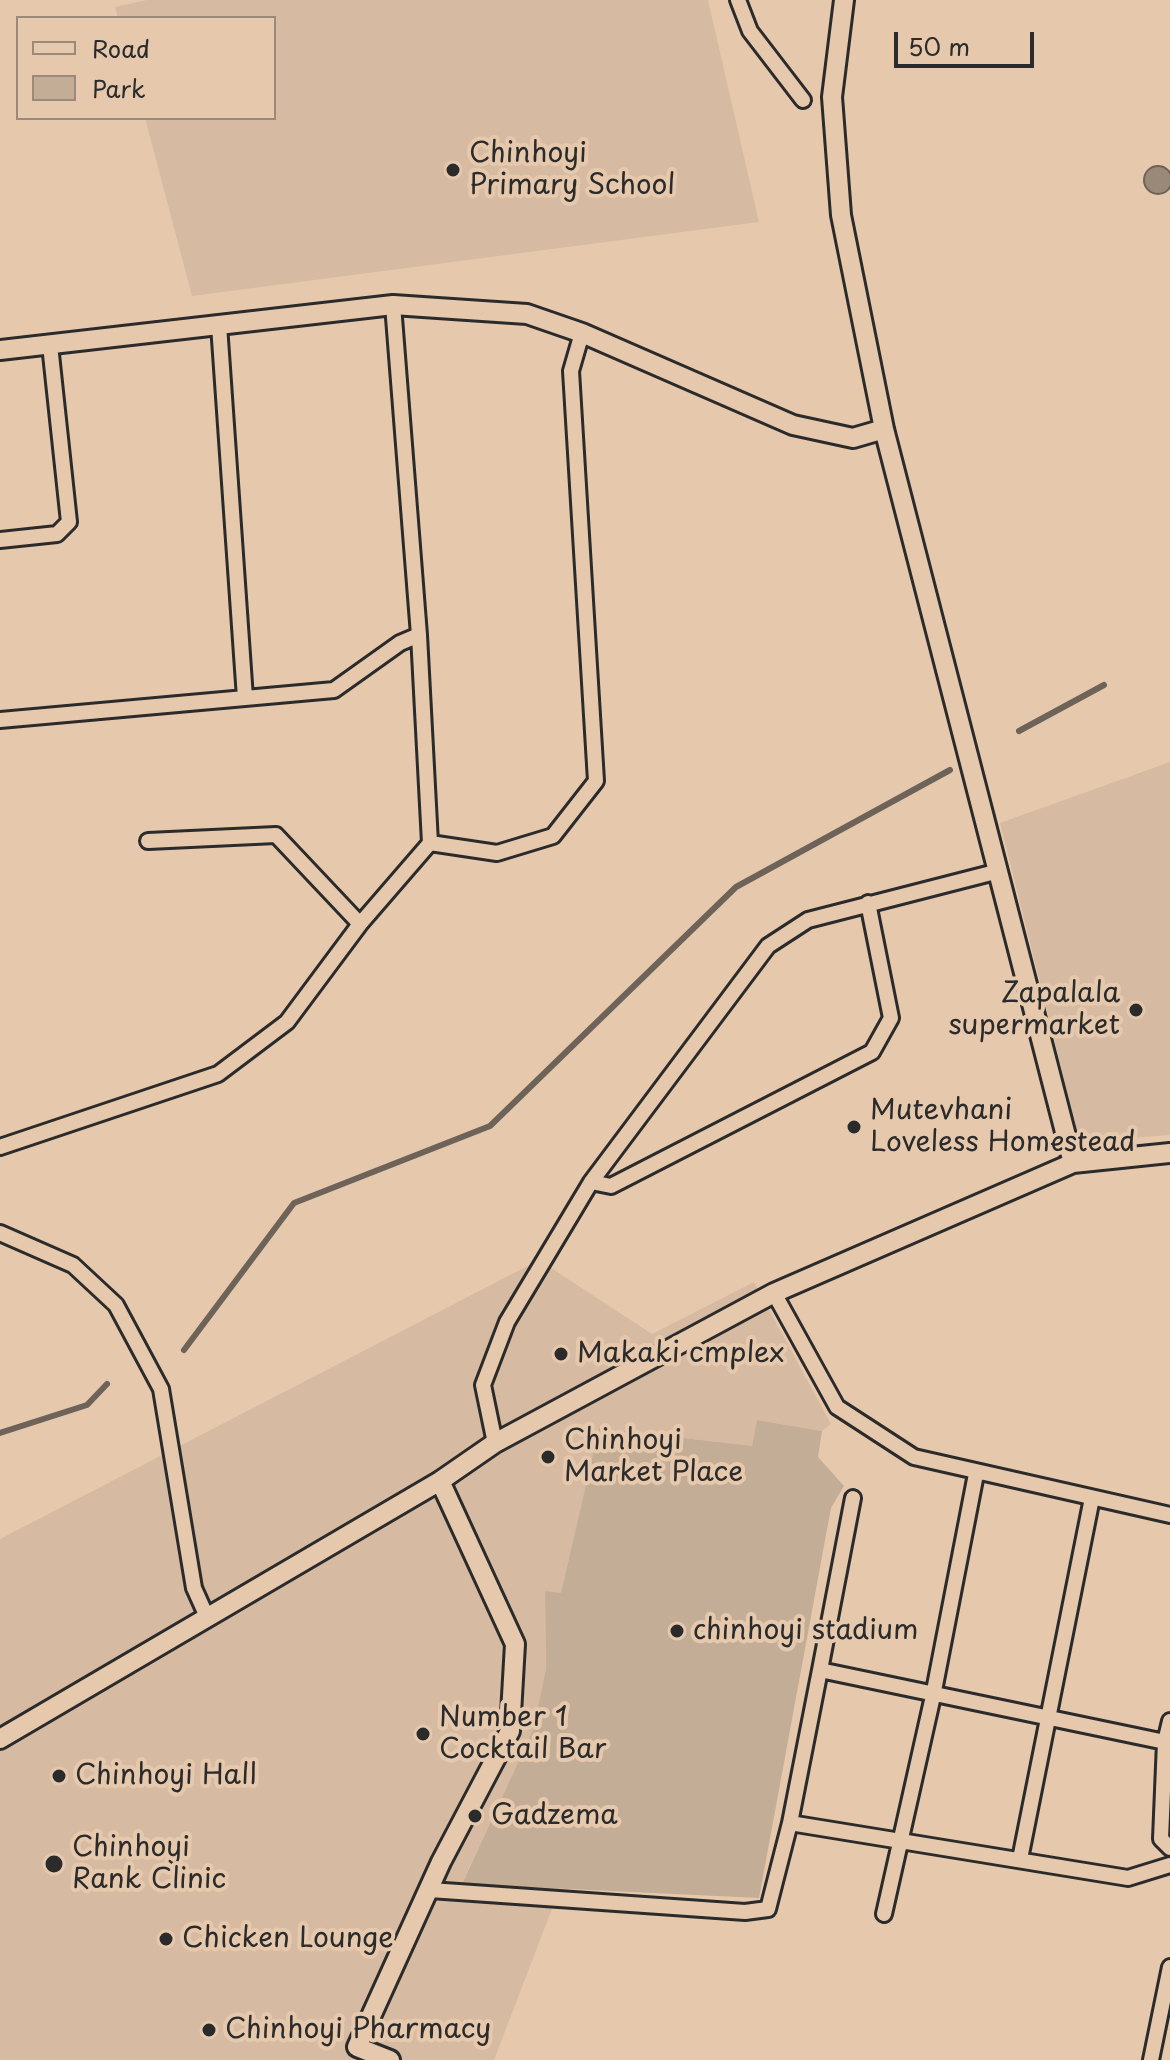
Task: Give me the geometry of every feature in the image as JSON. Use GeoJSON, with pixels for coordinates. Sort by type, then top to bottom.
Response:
{"type":"FeatureCollection","features":[{"type":"Feature","properties":{"kind":"street"},"geometry":{"type":"LineString","coordinates":[[738,0],[750,31],[803,100]]}},
{"type":"Feature","properties":{"kind":"street"},"geometry":{"type":"LineString","coordinates":[[844,0],[832,97],[841,215],[884,429],[1073,1163]]}},
{"type":"Feature","properties":{"kind":"street"},"geometry":{"type":"LineString","coordinates":[[0,350],[393,305],[527,314],[582,333],[793,425],[853,438],[884,429]]}},
{"type":"Feature","properties":{"kind":"street"},"geometry":{"type":"LineString","coordinates":[[0,1147],[218,1074],[287,1022],[360,924],[430,843],[419,635],[393,305]]}},
{"type":"Feature","properties":{"kind":"street"},"geometry":{"type":"LineString","coordinates":[[219,325],[245,698]]}},
{"type":"Feature","properties":{"kind":"street"},"geometry":{"type":"LineString","coordinates":[[430,843],[497,853],[553,836],[596,781],[571,371],[582,333]]}},
{"type":"Feature","properties":{"kind":"street"},"geometry":{"type":"LineString","coordinates":[[0,540],[57,534],[69,522],[50,345]]}},
{"type":"Feature","properties":{"kind":"street"},"geometry":{"type":"LineString","coordinates":[[0,720],[334,690],[400,643],[419,635]]}},
{"type":"Feature","properties":{"kind":"street"},"geometry":{"type":"LineString","coordinates":[[148,841],[276,835],[360,924]]}},
{"type":"Feature","properties":{"kind":"street"},"geometry":{"type":"LineString","coordinates":[[495,1443],[483,1385],[507,1322],[591,1182],[768,946],[808,920],[999,871]]}},
{"type":"Feature","properties":{"kind":"street"},"geometry":{"type":"LineString","coordinates":[[591,1182],[611,1186],[872,1052],[891,1018],[868,903]]}},
{"type":"Feature","properties":{"kind":"street"},"geometry":{"type":"LineString","coordinates":[[0,1739],[440,1481],[495,1443],[774,1293],[1073,1163],[1170,1153]]}},
{"type":"Feature","properties":{"kind":"street"},"geometry":{"type":"LineString","coordinates":[[0,1233],[73,1265],[116,1305],[161,1389],[194,1588],[207,1617]]}},
{"type":"Feature","properties":{"kind":"street"},"geometry":{"type":"LineString","coordinates":[[774,1293],[837,1407],[914,1457],[976,1474],[1170,1515]]}},
{"type":"Feature","properties":{"kind":"street"},"geometry":{"type":"LineString","coordinates":[[884,1914],[933,1696],[976,1474]]}},
{"type":"Feature","properties":{"kind":"street"},"geometry":{"type":"LineString","coordinates":[[390,2060],[354,2053],[430,1890],[510,1731],[515,1644],[440,1481]]}},
{"type":"Feature","properties":{"kind":"street"},"geometry":{"type":"LineString","coordinates":[[430,1890],[745,1912],[768,1909],[790,1823],[853,1498]]}},
{"type":"Feature","properties":{"kind":"street"},"geometry":{"type":"LineString","coordinates":[[1020,1859],[1092,1498]]}},
{"type":"Feature","properties":{"kind":"street"},"geometry":{"type":"LineString","coordinates":[[820,1670],[1165,1742]]}},
{"type":"Feature","properties":{"kind":"street"},"geometry":{"type":"LineString","coordinates":[[1170,1721],[1165,1742],[1161,1839],[1170,1848]]}},
{"type":"Feature","properties":{"kind":"street"},"geometry":{"type":"LineString","coordinates":[[790,1823],[1128,1878],[1170,1865]]}},
{"type":"Feature","properties":{"kind":"street"},"geometry":{"type":"LineString","coordinates":[[1151,2060],[1170,1967]]}},
{"type":"Feature","properties":{"kind":"shaded area","name":"Chinhoyi Primary School"},"geometry":{"type":"Polygon","coordinates":[[[147,0],[708,0],[759,222],[192,296],[146,120],[276,120],[276,16],[117,16],[115,7],[147,0]]]}},
{"type":"Feature","properties":{"kind":"shaded area"},"geometry":{"type":"Polygon","coordinates":[[[1158,166],[1168,170],[1171,185],[1168,190],[1158,194],[1148,190],[1144,180],[1148,170],[1158,166]]]}},
{"type":"Feature","properties":{"kind":"shaded area"},"geometry":{"type":"Polygon","coordinates":[[[1170,762],[1170,1135],[1080,1142],[1000,823],[1170,762]]]}},
{"type":"Feature","properties":{"kind":"shaded area"},"geometry":{"type":"Polygon","coordinates":[[[539,1260],[652,1334],[754,1282],[831,1424],[822,1431],[757,1420],[752,1446],[599,1428],[561,1594],[545,1591],[546,1668],[534,1729],[462,1883],[560,1888],[494,2060],[0,2060],[0,1539],[539,1260]]]}},
{"type":"Feature","properties":{"kind":"green space","name":"chinhoyi stadium"},"geometry":{"type":"Polygon","coordinates":[[[757,1420],[822,1431],[818,1457],[844,1486],[831,1508],[759,1898],[462,1884],[534,1728],[546,1668],[545,1591],[561,1593],[599,1428],[752,1446],[757,1420]]]}},
{"type":"Feature","properties":{"kind":"waterway"},"geometry":{"type":"LineString","coordinates":[[1019,731],[1104,685]]}},
{"type":"Feature","properties":{"kind":"waterway"},"geometry":{"type":"LineString","coordinates":[[184,1350],[294,1203],[490,1126],[736,887],[950,770]]}},
{"type":"Feature","properties":{"kind":"waterway"},"geometry":{"type":"LineString","coordinates":[[0,1433],[87,1405],[107,1384]]}},
{"type":"Feature","properties":{"kind":"place","name":"Chinhoyi Primary School"},"geometry":{"type":"Point","coordinates":[453,170]}},
{"type":"Feature","properties":{"kind":"place","name":"Zapalala supermarket"},"geometry":{"type":"Point","coordinates":[1136,1010]}},
{"type":"Feature","properties":{"kind":"place","name":"Mutevhani Loveless Homestead"},"geometry":{"type":"Point","coordinates":[854,1127]}},
{"type":"Feature","properties":{"kind":"place","name":"Makaki cmplex"},"geometry":{"type":"Point","coordinates":[561,1354]}},
{"type":"Feature","properties":{"kind":"place","name":"Chinhoyi Market Place"},"geometry":{"type":"Point","coordinates":[548,1457]}},
{"type":"Feature","properties":{"kind":"place","name":"chinhoyi stadium"},"geometry":{"type":"Point","coordinates":[677,1631]}},
{"type":"Feature","properties":{"kind":"place","name":"Number 1 Cocktail Bar"},"geometry":{"type":"Point","coordinates":[423,1734]}},
{"type":"Feature","properties":{"kind":"place","name":"Chinhoyi Hall"},"geometry":{"type":"Point","coordinates":[59,1776]}},
{"type":"Feature","properties":{"kind":"place","name":"Gadzema"},"geometry":{"type":"Point","coordinates":[475,1816]}},
{"type":"Feature","properties":{"kind":"place","name":"Chinhoyi Rank Clinic"},"geometry":{"type":"Point","coordinates":[54,1864]}},
{"type":"Feature","properties":{"kind":"place","name":"Chicken Lounge"},"geometry":{"type":"Point","coordinates":[166,1939]}},
{"type":"Feature","properties":{"kind":"place","name":"Chinhoyi Pharmacy"},"geometry":{"type":"Point","coordinates":[209,2030]}}]}
